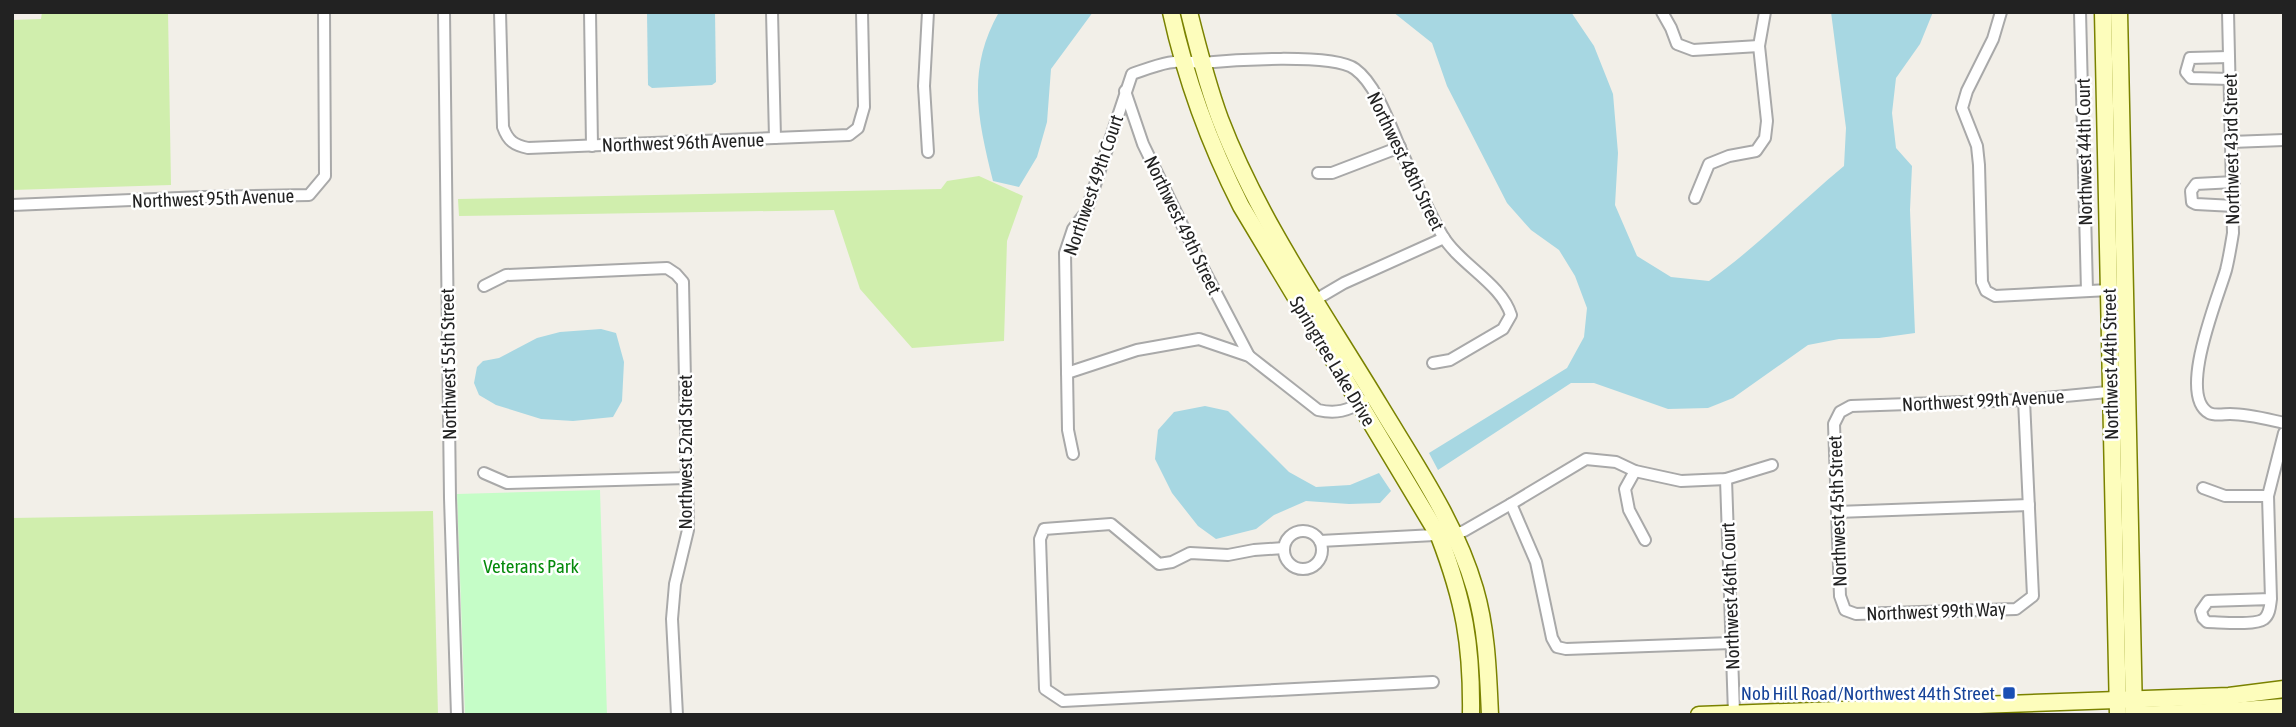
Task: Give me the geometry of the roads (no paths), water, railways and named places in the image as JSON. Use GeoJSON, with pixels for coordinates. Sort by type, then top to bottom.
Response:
{"type":"FeatureCollection","features":[{"type":"Feature","properties":{"kind":"street","name":"Northwest 95th Avenue"},"geometry":{"type":"LineString","coordinates":[[12,205],[309,195],[325,176],[324,12]]}},
{"type":"Feature","properties":{"kind":"street","name":"Northwest 55th Street"},"geometry":{"type":"LineString","coordinates":[[444,12],[450,498],[457,715]]}},
{"type":"Feature","properties":{"kind":"street","name":"Northwest 96th Avenue"},"geometry":{"type":"LineString","coordinates":[[500,12],[502,113],[508,139],[517,146],[528,148],[849,135],[858,128],[864,107],[862,12]]}},
{"type":"Feature","properties":{"kind":"street"},"geometry":{"type":"LineString","coordinates":[[590,12],[592,146]]}},
{"type":"Feature","properties":{"kind":"street"},"geometry":{"type":"LineString","coordinates":[[772,12],[775,138]]}},
{"type":"Feature","properties":{"kind":"street"},"geometry":{"type":"LineString","coordinates":[[928,12],[923,86],[928,152]]}},
{"type":"Feature","properties":{"kind":"street","name":"Springtree Lake Drive"},"geometry":{"type":"LineString","coordinates":[[1171,12],[1182,60],[1209,135],[1234,192],[1359,404],[1446,535]]}},
{"type":"Feature","properties":{"kind":"street","name":"Springtree Lake Drive"},"geometry":{"type":"LineString","coordinates":[[1189,12],[1201,63],[1221,121],[1245,177],[1428,486],[1446,535],[1466,626],[1472,684],[1471,715]]}},
{"type":"Feature","properties":{"kind":"street"},"geometry":{"type":"LineString","coordinates":[[1662,12],[1677,44],[1693,50],[1759,46]]}},
{"type":"Feature","properties":{"kind":"street"},"geometry":{"type":"LineString","coordinates":[[1695,198],[1709,164],[1729,156],[1756,151],[1765,138],[1767,121],[1759,46],[1765,12]]}},
{"type":"Feature","properties":{"kind":"street"},"geometry":{"type":"LineString","coordinates":[[2001,12],[1993,40],[1962,108],[1977,146],[1982,282],[1986,291],[1995,296],[2109,290]]}},
{"type":"Feature","properties":{"kind":"street","name":"Northwest 44th Court"},"geometry":{"type":"LineString","coordinates":[[2080,12],[2087,292]]}},
{"type":"Feature","properties":{"kind":"street","name":"Northwest 44th Street"},"geometry":{"type":"LineString","coordinates":[[2103,12],[2109,290],[2119,391]]}},
{"type":"Feature","properties":{"kind":"street","name":"Northwest 44th Street"},"geometry":{"type":"LineString","coordinates":[[2119,12],[2119,391],[2128,709]]}},
{"type":"Feature","properties":{"kind":"street","name":"Northwest 43rd Street"},"geometry":{"type":"LineString","coordinates":[[2228,12],[2234,182],[2233,233],[2227,268],[2203,342],[2198,366],[2197,396],[2202,407],[2212,415],[2248,415],[2284,423]]}},
{"type":"Feature","properties":{"kind":"street"},"geometry":{"type":"LineString","coordinates":[[2229,57],[2190,58],[2186,72],[2191,78],[2230,79]]}},
{"type":"Feature","properties":{"kind":"street","name":"Northwest 49th Court"},"geometry":{"type":"LineString","coordinates":[[1073,454],[1068,430],[1065,253],[1073,229],[1086,212],[1132,74],[1182,60],[1201,63]]}},
{"type":"Feature","properties":{"kind":"street","name":"Northwest 48th Street"},"geometry":{"type":"LineString","coordinates":[[1201,63],[1325,60],[1355,69],[1377,96],[1444,238],[1464,262],[1507,302],[1511,315],[1503,329],[1450,360],[1433,363]]}},
{"type":"Feature","properties":{"kind":"street","name":"Northwest 49th Street"},"geometry":{"type":"LineString","coordinates":[[1125,91],[1143,144],[1204,270],[1250,356]]}},
{"type":"Feature","properties":{"kind":"street"},"geometry":{"type":"LineString","coordinates":[[2231,142],[2284,140]]}},
{"type":"Feature","properties":{"kind":"street"},"geometry":{"type":"LineString","coordinates":[[1318,173],[1332,173],[1400,147]]}},
{"type":"Feature","properties":{"kind":"street"},"geometry":{"type":"LineString","coordinates":[[2234,182],[2196,184],[2191,191],[2194,204],[2234,206]]}},
{"type":"Feature","properties":{"kind":"street"},"geometry":{"type":"LineString","coordinates":[[1301,308],[1344,283],[1444,238]]}},
{"type":"Feature","properties":{"kind":"street","name":"Northwest 52nd Street"},"geometry":{"type":"LineString","coordinates":[[484,286],[506,275],[667,268],[683,282],[688,530],[675,584],[672,619],[677,715]]}},
{"type":"Feature","properties":{"kind":"street"},"geometry":{"type":"LineString","coordinates":[[1067,373],[1164,343],[1199,339],[1250,356],[1318,411],[1332,413],[1346,410],[1373,395]]}},
{"type":"Feature","properties":{"kind":"street","name":"Northwest 99th Avenue"},"geometry":{"type":"LineString","coordinates":[[1840,412],[1851,406],[2024,400],[2119,391]]}},
{"type":"Feature","properties":{"kind":"street"},"geometry":{"type":"LineString","coordinates":[[1837,512],[2029,505],[2024,400]]}},
{"type":"Feature","properties":{"kind":"street","name":"Northwest 45th Street"},"geometry":{"type":"LineString","coordinates":[[1840,412],[1835,424],[1837,512],[1840,596],[1845,610]]}},
{"type":"Feature","properties":{"kind":"street"},"geometry":{"type":"LineString","coordinates":[[2271,599],[2208,601],[2201,611],[2207,622],[2256,622],[2265,618],[2269,612],[2271,599],[2269,496],[2284,433]]}},
{"type":"Feature","properties":{"kind":"street"},"geometry":{"type":"LineString","coordinates":[[1320,541],[1446,535],[1511,504],[1586,459],[1616,461],[1635,471],[1681,481],[1726,479],[1772,465]]}},
{"type":"Feature","properties":{"kind":"street"},"geometry":{"type":"LineString","coordinates":[[1635,471],[1625,489],[1629,510],[1645,540]]}},
{"type":"Feature","properties":{"kind":"street"},"geometry":{"type":"LineString","coordinates":[[484,473],[507,484],[687,478]]}},
{"type":"Feature","properties":{"kind":"street","name":"Northwest 46th Court"},"geometry":{"type":"LineString","coordinates":[[1726,479],[1734,713]]}},
{"type":"Feature","properties":{"kind":"street"},"geometry":{"type":"LineString","coordinates":[[2203,488],[2225,496],[2269,496]]}},
{"type":"Feature","properties":{"kind":"street"},"geometry":{"type":"LineString","coordinates":[[1511,504],[1536,562],[1552,638],[1557,647],[1566,649],[1731,643]]}},
{"type":"Feature","properties":{"kind":"street","name":"Northwest 99th Way"},"geometry":{"type":"LineString","coordinates":[[1845,610],[1856,614],[2016,609],[2033,596],[2029,505]]}},
{"type":"Feature","properties":{"kind":"street"},"geometry":{"type":"LineString","coordinates":[[1284,548],[1228,555],[1190,553],[1159,565],[1111,524],[1044,529],[1040,539],[1045,689],[1063,701],[1433,682]]}},
{"type":"Feature","properties":{"kind":"street"},"geometry":{"type":"LineString","coordinates":[[1302,530],[1314,534],[1320,541],[1321,557],[1312,567],[1300,569],[1285,558],[1284,548],[1290,535],[1302,530]]}},
{"type":"Feature","properties":{"kind":"street"},"geometry":{"type":"LineString","coordinates":[[1446,535],[1475,588],[1482,618],[1490,715]]}},
{"type":"Feature","properties":{"kind":"street"},"geometry":{"type":"LineString","coordinates":[[2128,709],[2284,689]]}},
{"type":"Feature","properties":{"kind":"street"},"geometry":{"type":"LineString","coordinates":[[1699,715],[2128,709],[2230,711],[2284,707]]}},
{"type":"Feature","properties":{"kind":"water"},"geometry":{"type":"Polygon","coordinates":[[[647,12],[715,12],[716,82],[712,85],[652,88],[648,85],[647,12]]]}},
{"type":"Feature","properties":{"kind":"water"},"geometry":{"type":"Polygon","coordinates":[[[999,12],[1093,12],[1051,69],[1047,122],[1037,157],[1019,187],[993,181],[980,116],[978,95],[982,54],[999,12]]]}},
{"type":"Feature","properties":{"kind":"water"},"geometry":{"type":"Polygon","coordinates":[[[1393,12],[1571,12],[1594,46],[1613,94],[1618,153],[1615,205],[1637,256],[1671,277],[1709,281],[1744,254],[1844,166],[1846,128],[1831,12],[1933,12],[1920,44],[1896,78],[1892,113],[1896,148],[1912,166],[1910,210],[1915,333],[1879,338],[1839,339],[1808,345],[1733,398],[1708,408],[1668,409],[1594,383],[1571,383],[1438,470],[1429,453],[1567,368],[1584,337],[1587,308],[1575,276],[1559,250],[1531,230],[1507,203],[1447,86],[1432,43],[1393,12]]]}},
{"type":"Feature","properties":{"kind":"water"},"geometry":{"type":"Polygon","coordinates":[[[601,329],[616,333],[624,362],[622,401],[613,417],[573,421],[541,419],[496,405],[479,395],[474,383],[477,367],[483,361],[499,358],[537,338],[560,332],[601,329]]]}},
{"type":"Feature","properties":{"kind":"water"},"geometry":{"type":"Polygon","coordinates":[[[1205,406],[1228,411],[1289,472],[1316,487],[1350,485],[1379,473],[1391,491],[1380,503],[1306,501],[1274,515],[1256,529],[1216,539],[1198,526],[1172,493],[1155,459],[1158,430],[1174,412],[1205,406]]]}},
{"type":"Feature","properties":{"kind":"place","name":"Nob Hill Road/Northwest 44th Street"},"geometry":{"type":"Point","coordinates":[2009,693]}},
{"type":"Feature","properties":{"kind":"park label","name":"Veterans Park"},"geometry":{"type":"Point","coordinates":[531,566]}}]}
